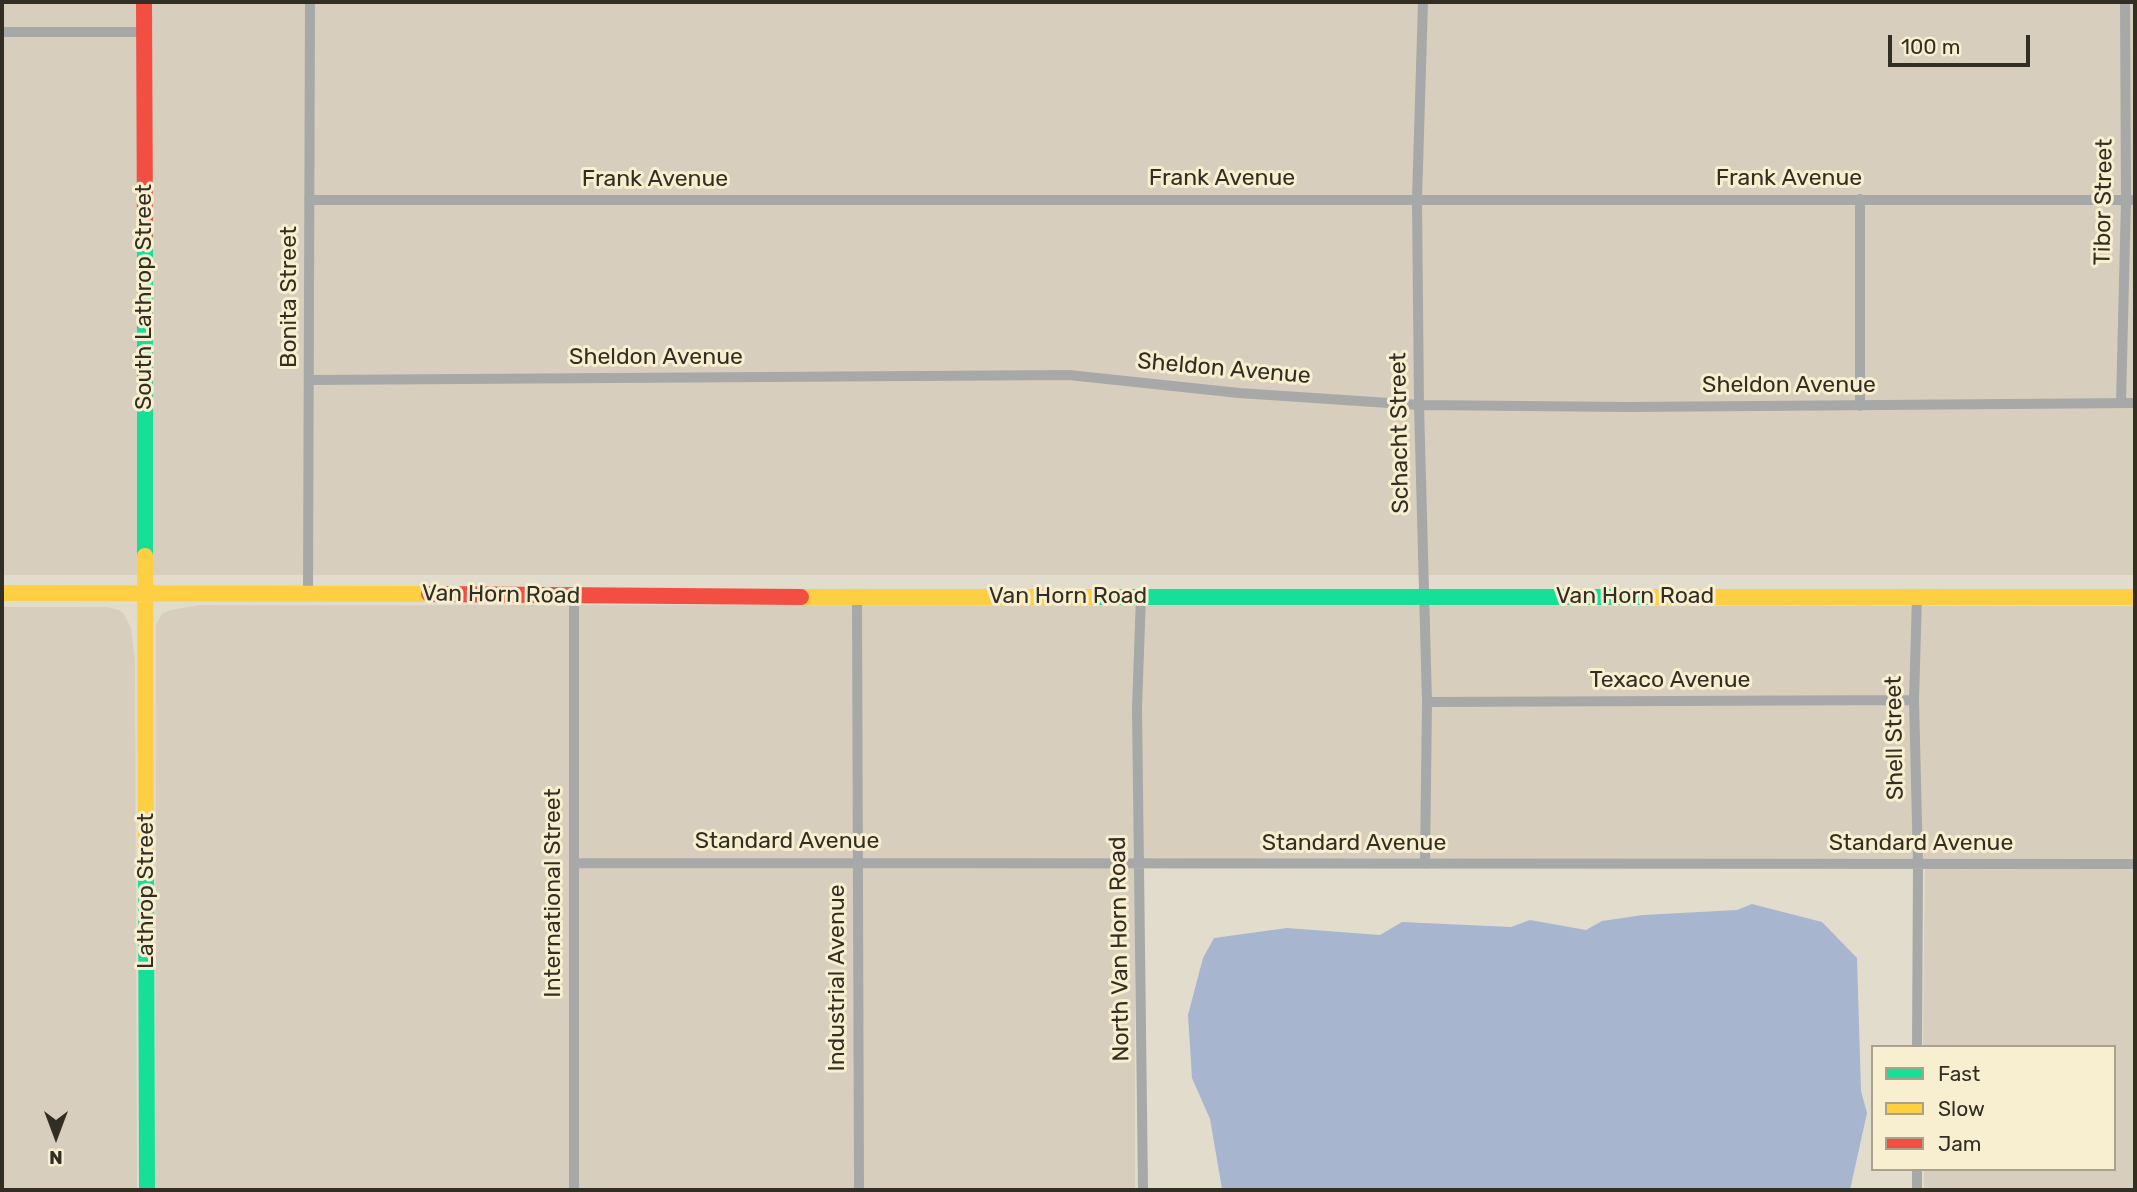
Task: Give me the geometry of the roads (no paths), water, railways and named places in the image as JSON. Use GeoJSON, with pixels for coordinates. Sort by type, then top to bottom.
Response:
{"type":"FeatureCollection","features":[{"type":"Feature","properties":{"kind":"main road","name":"South Lathrop Street"},"geometry":{"type":"LineString","coordinates":[[144,2],[144,592]]}},
{"type":"Feature","properties":{"kind":"main road","name":"Lathrop Street"},"geometry":{"type":"LineString","coordinates":[[144,592],[147,1190]]}},
{"type":"Feature","properties":{"kind":"main road","name":"Van Horn Road"},"geometry":{"type":"LineString","coordinates":[[2,593],[857,597],[2135,597]]}},
{"type":"Feature","properties":{"kind":"street","name":"Bonita Street"},"geometry":{"type":"LineString","coordinates":[[308,593],[310,2]]}},
{"type":"Feature","properties":{"kind":"street","name":"Schacht Street"},"geometry":{"type":"LineString","coordinates":[[1423,2],[1417,199],[1419,405],[1425,596],[1426,864]]}},
{"type":"Feature","properties":{"kind":"street","name":"Tibor Street"},"geometry":{"type":"LineString","coordinates":[[2121,403],[2130,200],[2125,2]]}},
{"type":"Feature","properties":{"kind":"street"},"geometry":{"type":"LineString","coordinates":[[2,32],[144,32]]}},
{"type":"Feature","properties":{"kind":"street","name":"Frank Avenue"},"geometry":{"type":"LineString","coordinates":[[309,200],[2130,200]]}},
{"type":"Feature","properties":{"kind":"street"},"geometry":{"type":"LineString","coordinates":[[1860,200],[1860,406]]}},
{"type":"Feature","properties":{"kind":"street","name":"Sheldon Avenue"},"geometry":{"type":"LineString","coordinates":[[310,380],[1069,375],[1239,393],[1419,405],[1860,406],[2135,403]]}},
{"type":"Feature","properties":{"kind":"street","name":"International Street"},"geometry":{"type":"LineString","coordinates":[[574,596],[574,1190]]}},
{"type":"Feature","properties":{"kind":"street","name":"North Van Horn Road"},"geometry":{"type":"LineString","coordinates":[[1141,596],[1137,708],[1143,1190]]}},
{"type":"Feature","properties":{"kind":"street","name":"Industrial Avenue"},"geometry":{"type":"LineString","coordinates":[[857,597],[859,1190]]}},
{"type":"Feature","properties":{"kind":"street","name":"Shell Street"},"geometry":{"type":"LineString","coordinates":[[1917,597],[1914,700],[1918,865],[1917,1045]]}},
{"type":"Feature","properties":{"kind":"street","name":"Texaco Avenue"},"geometry":{"type":"LineString","coordinates":[[1426,702],[1914,700]]}},
{"type":"Feature","properties":{"kind":"street","name":"Standard Avenue"},"geometry":{"type":"LineString","coordinates":[[574,863],[2135,864]]}},
{"type":"Feature","properties":{"kind":"street"},"geometry":{"type":"LineString","coordinates":[[1917,1171],[1917,1190]]}},
{"type":"Feature","properties":{"kind":"water"},"geometry":{"type":"Polygon","coordinates":[[[1752,904],[1822,922],[1857,958],[1861,1091],[1867,1113],[1850,1190],[1222,1189],[1210,1119],[1192,1078],[1188,1015],[1203,958],[1214,938],[1287,928],[1380,935],[1402,922],[1511,927],[1530,920],[1586,930],[1602,921],[1643,915],[1737,910],[1752,904]]]}}]}
